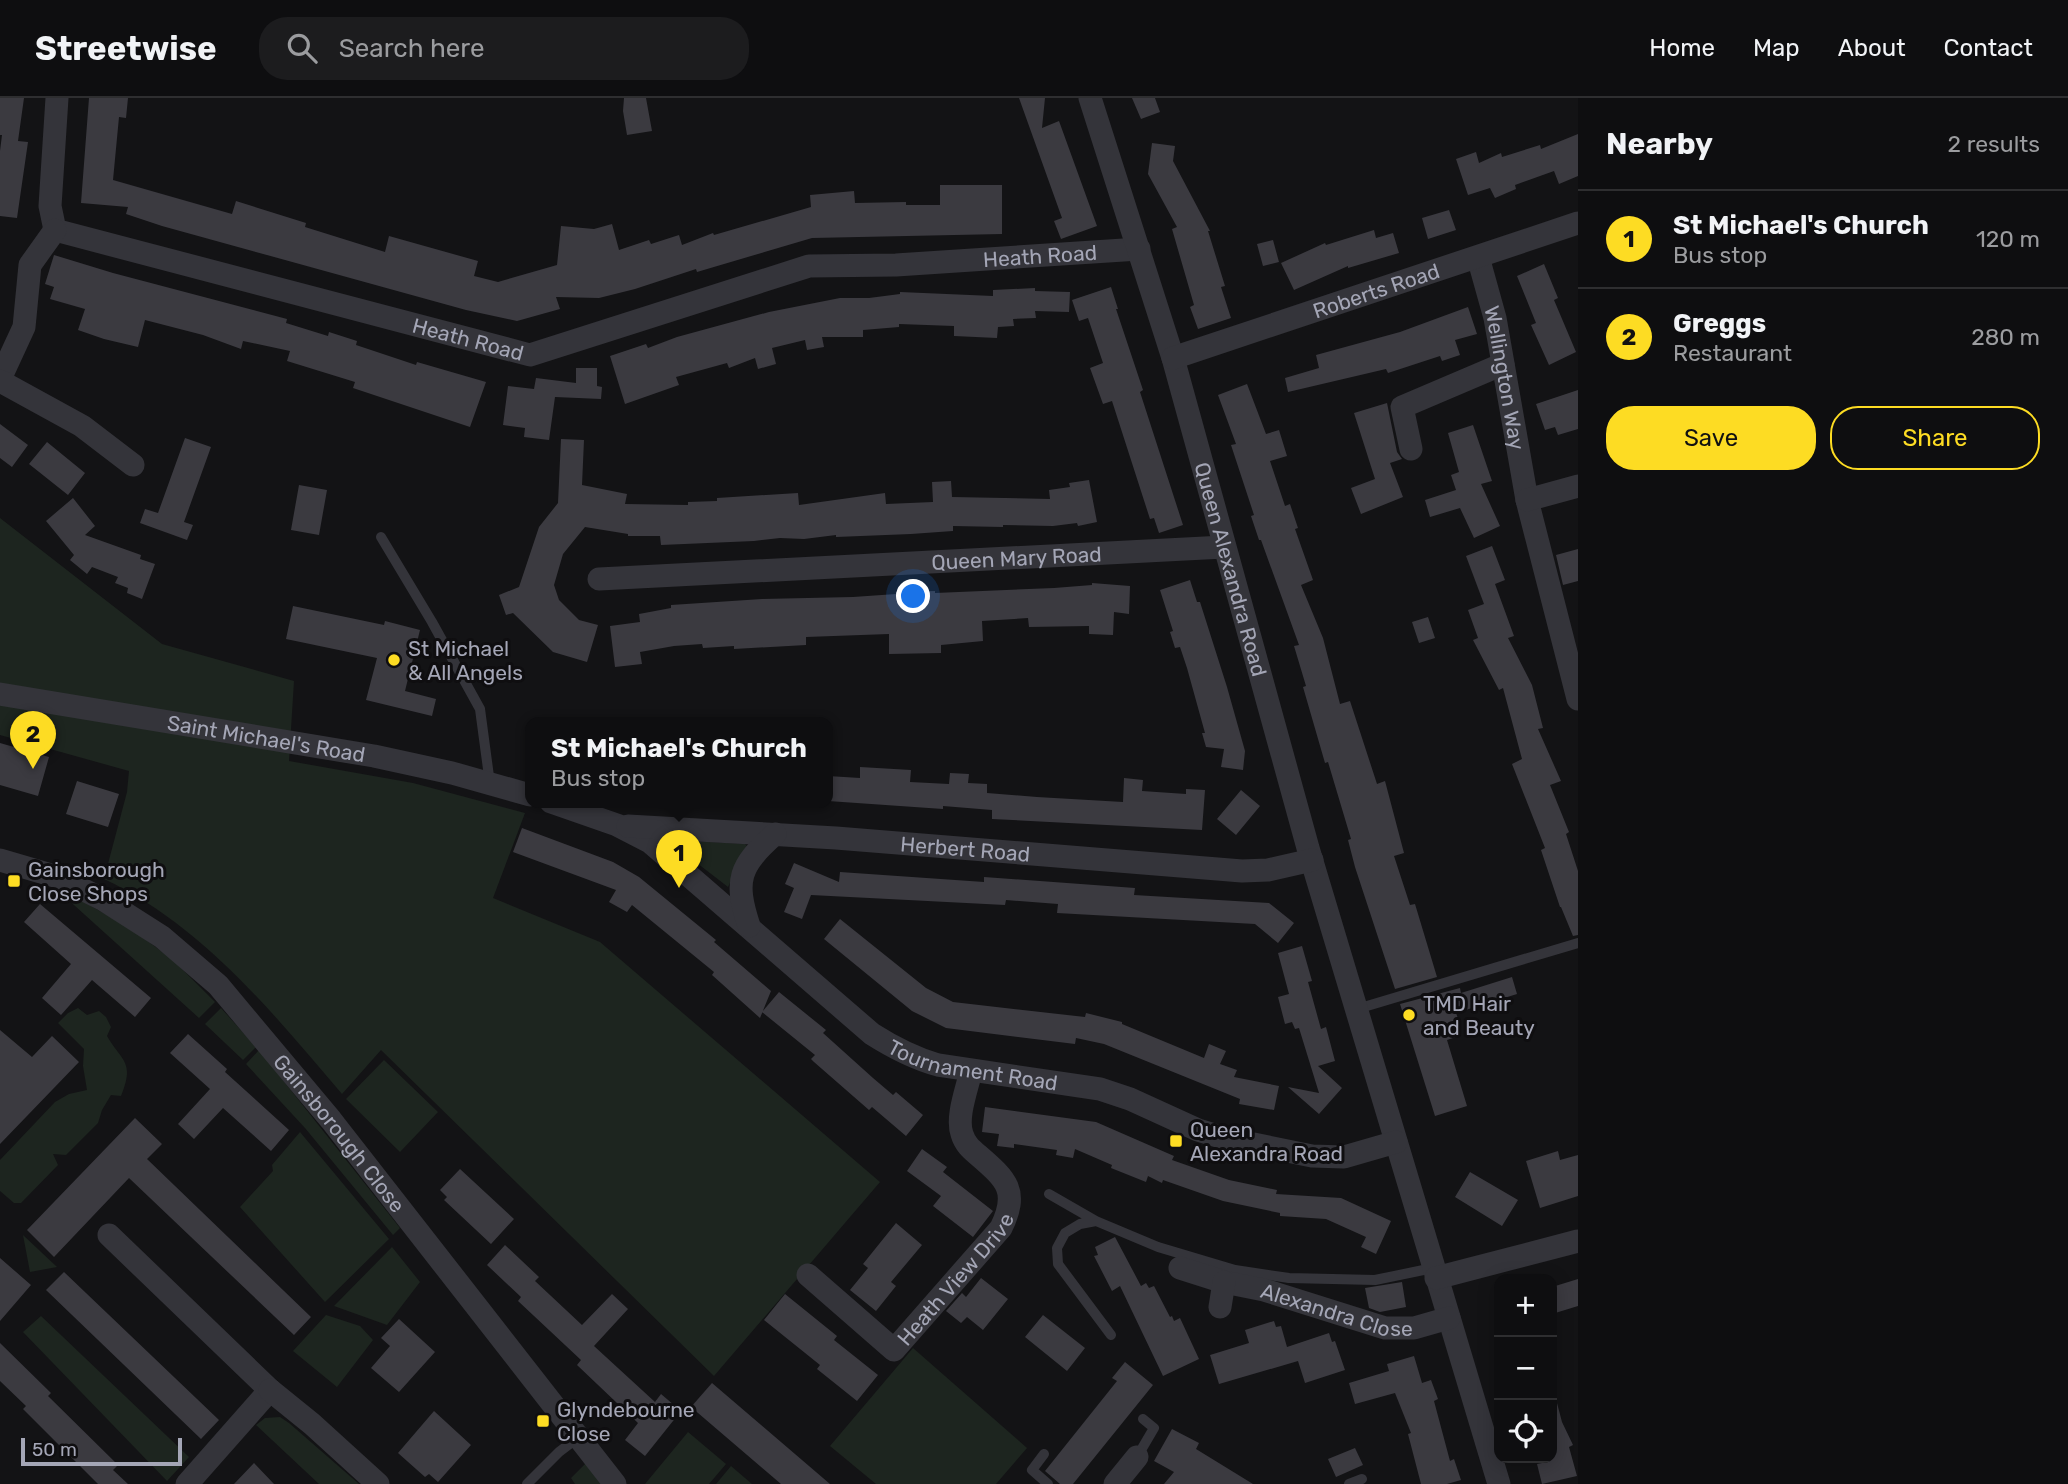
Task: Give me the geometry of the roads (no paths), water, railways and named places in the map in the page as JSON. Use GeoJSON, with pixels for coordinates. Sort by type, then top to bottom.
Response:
{"type":"FeatureCollection","features":[{"type":"Feature","properties":{"kind":"street"},"geometry":{"type":"LineString","coordinates":[[57,98],[50,206],[55,230],[30,265],[24,327],[0,380],[82,426],[133,465]]}},
{"type":"Feature","properties":{"kind":"street","name":"Queen Alexandra Road"},"geometry":{"type":"LineString","coordinates":[[1090,98],[1174,358],[1312,860],[1499,1484]]}},
{"type":"Feature","properties":{"kind":"street","name":"Roberts Road"},"geometry":{"type":"LineString","coordinates":[[1174,358],[1578,223]]}},
{"type":"Feature","properties":{"kind":"street","name":"Heath Road"},"geometry":{"type":"LineString","coordinates":[[55,230],[530,355],[809,266],[896,265],[1139,248]]}},
{"type":"Feature","properties":{"kind":"street","name":"Wellington Way"},"geometry":{"type":"LineString","coordinates":[[1478,257],[1496,318],[1527,500],[1578,699]]}},
{"type":"Feature","properties":{"kind":"street"},"geometry":{"type":"LineString","coordinates":[[1411,449],[1402,407],[1503,364]]}},
{"type":"Feature","properties":{"kind":"street"},"geometry":{"type":"LineString","coordinates":[[1527,500],[1578,486]]}},
{"type":"Feature","properties":{"kind":"street","name":"Queen Mary Road"},"geometry":{"type":"LineString","coordinates":[[599,579],[1224,547]]}},
{"type":"Feature","properties":{"kind":"street","name":"Saint Michael's Road"},"geometry":{"type":"LineString","coordinates":[[0,694],[374,756],[525,793]]}},
{"type":"Feature","properties":{"kind":"street"},"geometry":{"type":"LineString","coordinates":[[568,808],[617,825]]}},
{"type":"Feature","properties":{"kind":"street","name":"Herbert Road"},"geometry":{"type":"LineString","coordinates":[[617,825],[775,834],[1242,871],[1268,870],[1312,860]]}},
{"type":"Feature","properties":{"kind":"street","name":"Tournament Road"},"geometry":{"type":"LineString","coordinates":[[617,825],[650,842],[872,1034],[895,1049],[938,1065],[1100,1089],[1130,1099],[1198,1130],[1301,1154],[1344,1157],[1396,1142]]}},
{"type":"Feature","properties":{"kind":"street"},"geometry":{"type":"LineString","coordinates":[[749,926],[741,900],[740,881],[757,851],[775,834]]}},
{"type":"Feature","properties":{"kind":"street","name":"Gainsborough Close"},"geometry":{"type":"LineString","coordinates":[[0,860],[58,877],[104,900],[162,937],[218,985],[331,1119],[615,1484]]}},
{"type":"Feature","properties":{"kind":"street","name":"Heath View Drive"},"geometry":{"type":"LineString","coordinates":[[808,1275],[894,1350],[1001,1228],[1010,1210],[1009,1190],[1000,1173],[966,1145],[961,1133],[959,1118],[971,1070]]}},
{"type":"Feature","properties":{"kind":"street"},"geometry":{"type":"LineString","coordinates":[[109,1235],[270,1390],[378,1484]]}},
{"type":"Feature","properties":{"kind":"street"},"geometry":{"type":"LineString","coordinates":[[1435,1273],[1578,1241]]}},
{"type":"Feature","properties":{"kind":"street","name":"Alexandra Close"},"geometry":{"type":"LineString","coordinates":[[1180,1268],[1224,1282],[1265,1290],[1385,1328],[1414,1328],[1449,1318]]}},
{"type":"Feature","properties":{"kind":"street"},"geometry":{"type":"LineString","coordinates":[[1220,1307],[1224,1282]]}},
{"type":"Feature","properties":{"kind":"street"},"geometry":{"type":"LineString","coordinates":[[187,1484],[270,1390]]}},
{"type":"Feature","properties":{"kind":"street"},"geometry":{"type":"LineString","coordinates":[[1115,1484],[1137,1457]]}},
{"type":"Feature","properties":{"kind":"lane"},"geometry":{"type":"LineString","coordinates":[[381,537],[480,709],[491,783]]}},
{"type":"Feature","properties":{"kind":"lane"},"geometry":{"type":"LineString","coordinates":[[1357,1009],[1578,943]]}},
{"type":"Feature","properties":{"kind":"lane"},"geometry":{"type":"LineString","coordinates":[[1049,1194],[1096,1221],[1158,1247],[1235,1270],[1289,1278],[1375,1280],[1435,1273]]}},
{"type":"Feature","properties":{"kind":"lane"},"geometry":{"type":"LineString","coordinates":[[1096,1221],[1080,1224],[1065,1233],[1057,1248],[1058,1264],[1111,1335]]}},
{"type":"Feature","properties":{"kind":"lane"},"geometry":{"type":"LineString","coordinates":[[1137,1457],[1153,1428],[1143,1419]]}},
{"type":"Feature","properties":{"kind":"lane"},"geometry":{"type":"LineString","coordinates":[[527,1484],[559,1452],[580,1436]]}},
{"type":"Feature","properties":{"kind":"lane"},"geometry":{"type":"LineString","coordinates":[[1044,1454],[1032,1470],[1048,1484]]}},
{"type":"Feature","properties":{"kind":"lane"},"geometry":{"type":"LineString","coordinates":[[1349,1484],[1362,1479]]}},
{"type":"Feature","properties":{"kind":"place","name":"St Michael & All Angels"},"geometry":{"type":"Point","coordinates":[394,660]}},
{"type":"Feature","properties":{"kind":"place","name":"Greggs"},"geometry":{"type":"Point","coordinates":[33,769]}},
{"type":"Feature","properties":{"kind":"place","name":"Gainsborough Close Shops"},"geometry":{"type":"Point","coordinates":[14,881]}},
{"type":"Feature","properties":{"kind":"place","name":"St Michael's Church"},"geometry":{"type":"Point","coordinates":[679,888]}},
{"type":"Feature","properties":{"kind":"place","name":"TMD Hair and Beauty"},"geometry":{"type":"Point","coordinates":[1409,1015]}},
{"type":"Feature","properties":{"kind":"place","name":"Queen Alexandra Road"},"geometry":{"type":"Point","coordinates":[1176,1141]}},
{"type":"Feature","properties":{"kind":"place","name":"Glyndebourne Close"},"geometry":{"type":"Point","coordinates":[543,1421]}}]}
